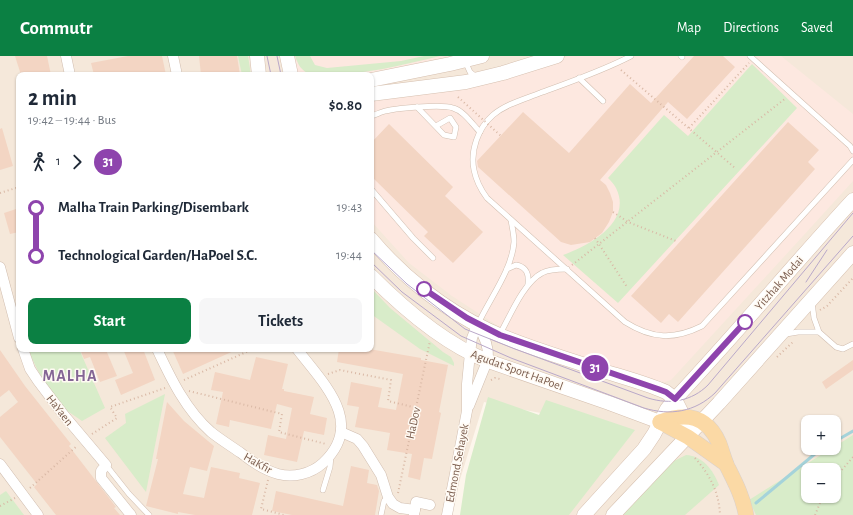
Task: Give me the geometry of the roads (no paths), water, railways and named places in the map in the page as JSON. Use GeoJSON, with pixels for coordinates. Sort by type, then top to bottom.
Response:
{"type":"FeatureCollection","features":[{"type":"Feature","properties":{"kind":"main road"},"geometry":{"type":"LineString","coordinates":[[660,422],[682,417],[692,417],[702,421],[716,437],[726,464],[741,495],[746,515]]}},
{"type":"Feature","properties":{"kind":"main road"},"geometry":{"type":"LineString","coordinates":[[660,422],[688,436],[726,464]]}},
{"type":"Feature","properties":{"kind":"street"},"geometry":{"type":"LineString","coordinates":[[66,56],[69,72]]}},
{"type":"Feature","properties":{"kind":"street"},"geometry":{"type":"LineString","coordinates":[[173,56],[176,72]]}},
{"type":"Feature","properties":{"kind":"street"},"geometry":{"type":"LineString","coordinates":[[257,56],[259,72]]}},
{"type":"Feature","properties":{"kind":"street"},"geometry":{"type":"LineString","coordinates":[[287,56],[290,72]]}},
{"type":"Feature","properties":{"kind":"street"},"geometry":{"type":"LineString","coordinates":[[374,79],[464,58],[482,56]]}},
{"type":"Feature","properties":{"kind":"street"},"geometry":{"type":"LineString","coordinates":[[374,94],[455,84],[480,79],[557,56]]}},
{"type":"Feature","properties":{"kind":"street","name":"Yitzhak Modai"},"geometry":{"type":"LineString","coordinates":[[584,515],[651,439],[667,409],[675,399],[853,200]]}},
{"type":"Feature","properties":{"kind":"street"},"geometry":{"type":"LineString","coordinates":[[374,242],[396,267],[433,296],[477,324],[500,335],[666,392],[675,399],[688,436]]}},
{"type":"Feature","properties":{"kind":"street"},"geometry":{"type":"LineString","coordinates":[[613,515],[702,421],[853,253]]}},
{"type":"Feature","properties":{"kind":"street"},"geometry":{"type":"LineString","coordinates":[[0,267],[16,327]]}},
{"type":"Feature","properties":{"kind":"street","name":"Agudat Sport HaPoel"},"geometry":{"type":"LineString","coordinates":[[374,279],[436,332],[470,353],[488,361],[616,405],[660,422]]}},
{"type":"Feature","properties":{"kind":"street"},"geometry":{"type":"LineString","coordinates":[[477,324],[487,345],[488,361]]}},
{"type":"Feature","properties":{"kind":"street","name":"Edmond Sehayek"},"geometry":{"type":"LineString","coordinates":[[447,515],[467,411],[470,353],[472,338],[477,324]]}},
{"type":"Feature","properties":{"kind":"street","name":"HaYaen"},"geometry":{"type":"LineString","coordinates":[[23,352],[30,369],[38,381],[84,440],[106,465]]}},
{"type":"Feature","properties":{"kind":"street","name":"HaKfir"},"geometry":{"type":"LineString","coordinates":[[158,352],[183,399],[210,431],[252,461],[270,471],[278,474],[291,475],[306,473],[314,470],[333,451],[341,432],[342,425],[336,404],[330,392],[299,352]]}},
{"type":"Feature","properties":{"kind":"street","name":"Edmond Sehayek"},"geometry":{"type":"LineString","coordinates":[[467,411],[488,361]]}},
{"type":"Feature","properties":{"kind":"street"},"geometry":{"type":"LineString","coordinates":[[341,432],[357,439],[364,446],[381,475],[388,497],[396,506],[414,513],[416,502],[430,505]]}},
{"type":"Feature","properties":{"kind":"street"},"geometry":{"type":"LineString","coordinates":[[0,464],[38,515]]}},
{"type":"Feature","properties":{"kind":"street"},"geometry":{"type":"LineString","coordinates":[[106,465],[101,471],[101,478],[131,515]]}},
{"type":"Feature","properties":{"kind":"lane"},"geometry":{"type":"LineString","coordinates":[[631,56],[506,106],[494,114],[487,122],[480,132],[473,153],[474,171],[480,187],[487,198],[626,322],[638,330],[649,334],[662,336],[692,331],[702,326],[853,160]]}},
{"type":"Feature","properties":{"kind":"lane"},"geometry":{"type":"LineString","coordinates":[[751,57],[850,146],[853,151]]}},
{"type":"Feature","properties":{"kind":"lane"},"geometry":{"type":"LineString","coordinates":[[464,58],[470,72],[480,79]]}},
{"type":"Feature","properties":{"kind":"lane"},"geometry":{"type":"LineString","coordinates":[[579,78],[603,100]]}},
{"type":"Feature","properties":{"kind":"lane"},"geometry":{"type":"LineString","coordinates":[[374,115],[383,112],[445,106],[454,108],[464,114],[480,132]]}},
{"type":"Feature","properties":{"kind":"lane"},"geometry":{"type":"LineString","coordinates":[[417,108],[436,126]]}},
{"type":"Feature","properties":{"kind":"lane"},"geometry":{"type":"LineString","coordinates":[[374,192],[413,238],[433,258]]}},
{"type":"Feature","properties":{"kind":"lane"},"geometry":{"type":"LineString","coordinates":[[477,324],[507,269],[511,258],[514,241],[511,220]]}},
{"type":"Feature","properties":{"kind":"lane"},"geometry":{"type":"LineString","coordinates":[[507,269],[516,265],[525,268],[528,272],[528,285]]}},
{"type":"Feature","properties":{"kind":"lane"},"geometry":{"type":"LineString","coordinates":[[500,335],[532,279],[543,272],[567,269]]}},
{"type":"Feature","properties":{"kind":"lane"},"geometry":{"type":"LineString","coordinates":[[812,297],[814,318],[819,332],[836,347],[843,348],[853,344]]}},
{"type":"Feature","properties":{"kind":"lane"},"geometry":{"type":"LineString","coordinates":[[779,335],[798,332],[819,332]]}},
{"type":"Feature","properties":{"kind":"lane"},"geometry":{"type":"LineString","coordinates":[[323,490],[333,451]]}},
{"type":"Feature","properties":{"kind":"lane","name":"HaYaen"},"geometry":{"type":"LineString","coordinates":[[106,465],[149,515]]}},
{"type":"Feature","properties":{"kind":"lane"},"geometry":{"type":"LineString","coordinates":[[381,515],[384,501],[388,497]]}},
{"type":"Feature","properties":{"kind":"waterway"},"geometry":{"type":"LineString","coordinates":[[841,438],[853,431]]}},
{"type":"Feature","properties":{"kind":"waterway"},"geometry":{"type":"LineString","coordinates":[[756,503],[814,455]]}},
{"type":"Feature","properties":{"kind":"tram line"},"geometry":{"type":"LineString","coordinates":[[267,56],[270,72]]}},
{"type":"Feature","properties":{"kind":"tram line"},"geometry":{"type":"LineString","coordinates":[[277,56],[280,72]]}},
{"type":"Feature","properties":{"kind":"tram line"},"geometry":{"type":"LineString","coordinates":[[374,253],[407,284],[465,329],[648,398],[672,401],[695,395],[708,385],[853,213]]}},
{"type":"Feature","properties":{"kind":"tram line"},"geometry":{"type":"LineString","coordinates":[[374,265],[402,292],[461,336],[511,358],[644,408],[663,412],[673,412],[691,408],[715,393],[853,236]]}},
{"type":"Feature","properties":{"kind":"tram line"},"geometry":{"type":"LineString","coordinates":[[806,282],[827,250]]}},
{"type":"Feature","properties":{"kind":"district","name":"MALHA"},"geometry":{"type":"Point","coordinates":[70,375]}}]}
